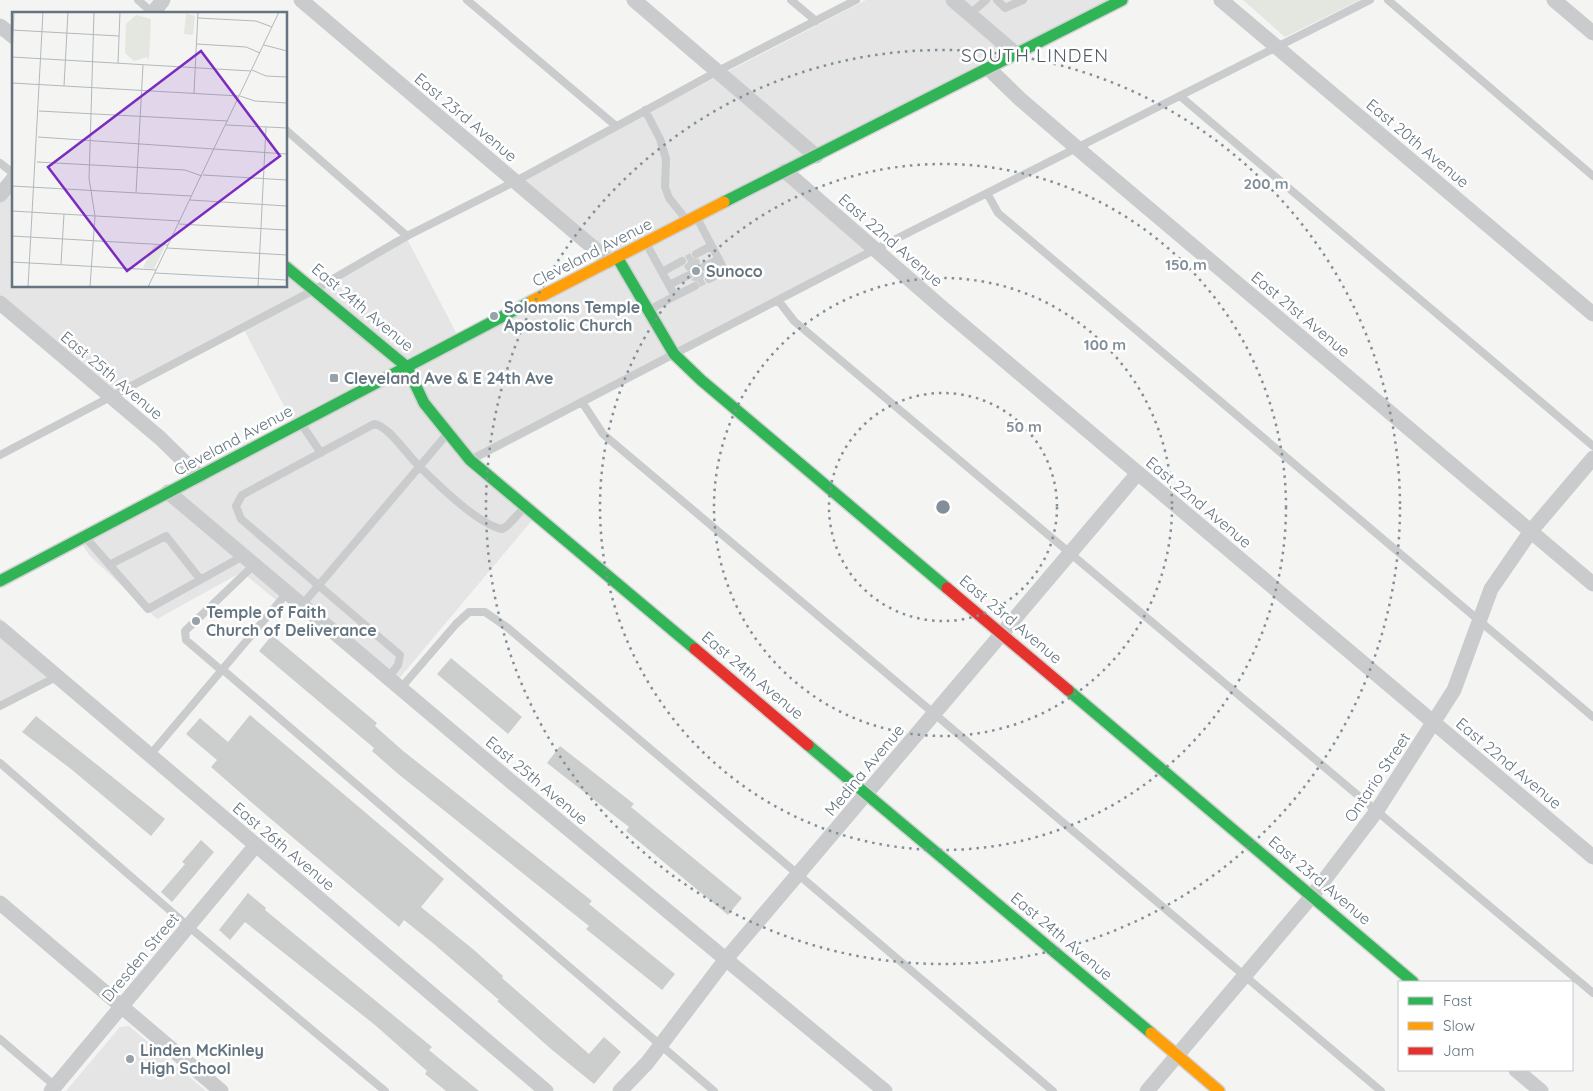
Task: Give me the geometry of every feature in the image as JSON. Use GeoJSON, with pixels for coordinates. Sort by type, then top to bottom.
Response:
{"type":"FeatureCollection","features":[{"type":"Feature","properties":{"kind":"street"},"geometry":{"type":"LineString","coordinates":[[154,12],[164,0]]}},
{"type":"Feature","properties":{"kind":"street","name":"East 23rd Avenue"},"geometry":{"type":"LineString","coordinates":[[301,0],[516,181],[613,259],[674,354],[701,380],[1412,981]]}},
{"type":"Feature","properties":{"kind":"street"},"geometry":{"type":"LineString","coordinates":[[634,0],[816,156]]}},
{"type":"Feature","properties":{"kind":"street"},"geometry":{"type":"LineString","coordinates":[[954,0],[1016,54]]}},
{"type":"Feature","properties":{"kind":"street","name":"Cleveland Avenue"},"geometry":{"type":"LineString","coordinates":[[0,581],[613,259],[1122,0]]}},
{"type":"Feature","properties":{"kind":"street","name":"East 20th Avenue"},"geometry":{"type":"LineString","coordinates":[[1220,0],[1593,314]]}},
{"type":"Feature","properties":{"kind":"street"},"geometry":{"type":"LineString","coordinates":[[1554,0],[1593,32]]}},
{"type":"Feature","properties":{"kind":"street"},"geometry":{"type":"LineString","coordinates":[[0,26],[12,35]]}},
{"type":"Feature","properties":{"kind":"street","name":"East 21st Avenue"},"geometry":{"type":"LineString","coordinates":[[988,68],[1020,99],[1077,148],[1593,584]]}},
{"type":"Feature","properties":{"kind":"street","name":"East 22nd Avenue"},"geometry":{"type":"LineString","coordinates":[[785,171],[874,250],[1593,857]]}},
{"type":"Feature","properties":{"kind":"street"},"geometry":{"type":"LineString","coordinates":[[0,195],[12,180]]}},
{"type":"Feature","properties":{"kind":"street","name":"East 24th Avenue"},"geometry":{"type":"LineString","coordinates":[[288,268],[407,367],[424,403],[470,460],[1219,1091]]}},
{"type":"Feature","properties":{"kind":"street","name":"East 25th Avenue"},"geometry":{"type":"LineString","coordinates":[[0,303],[160,438],[200,476]]}},
{"type":"Feature","properties":{"kind":"street","name":"Ontario Street"},"geometry":{"type":"LineString","coordinates":[[1147,1091],[1312,896],[1376,812],[1435,723],[1454,690],[1491,589],[1531,531],[1593,458]]}},
{"type":"Feature","properties":{"kind":"street","name":"Medina Avenue"},"geometry":{"type":"LineString","coordinates":[[620,1091],[661,1045],[726,959],[1138,473]]}},
{"type":"Feature","properties":{"kind":"street","name":"East 25th Avenue"},"geometry":{"type":"LineString","coordinates":[[168,492],[400,689],[885,1091]]}},
{"type":"Feature","properties":{"kind":"street","name":"East 26th Avenue"},"geometry":{"type":"LineString","coordinates":[[0,628],[546,1091]]}},
{"type":"Feature","properties":{"kind":"street","name":"Dresden Street"},"geometry":{"type":"LineString","coordinates":[[53,1088],[256,845]]}},
{"type":"Feature","properties":{"kind":"street"},"geometry":{"type":"LineString","coordinates":[[0,903],[221,1091]]}},
{"type":"Feature","properties":{"kind":"street"},"geometry":{"type":"LineString","coordinates":[[1517,1071],[1541,1091]]}},
{"type":"Feature","properties":{"kind":"lane"},"geometry":{"type":"LineString","coordinates":[[138,0],[152,12]]}},
{"type":"Feature","properties":{"kind":"lane"},"geometry":{"type":"LineString","coordinates":[[467,0],[616,126]]}},
{"type":"Feature","properties":{"kind":"lane"},"geometry":{"type":"LineString","coordinates":[[791,0],[816,21]]}},
{"type":"Feature","properties":{"kind":"lane"},"geometry":{"type":"LineString","coordinates":[[0,445],[4,453],[109,396],[314,290],[407,236],[516,181],[718,71],[856,0]]}},
{"type":"Feature","properties":{"kind":"lane"},"geometry":{"type":"LineString","coordinates":[[970,14],[986,0]]}},
{"type":"Feature","properties":{"kind":"lane"},"geometry":{"type":"LineString","coordinates":[[998,0],[1005,8],[1023,0]]}},
{"type":"Feature","properties":{"kind":"lane"},"geometry":{"type":"LineString","coordinates":[[470,460],[874,250],[1370,0]]}},
{"type":"Feature","properties":{"kind":"lane"},"geometry":{"type":"LineString","coordinates":[[1388,0],[1593,176]]}},
{"type":"Feature","properties":{"kind":"lane"},"geometry":{"type":"LineString","coordinates":[[1180,96],[1593,446]]}},
{"type":"Feature","properties":{"kind":"lane"},"geometry":{"type":"LineString","coordinates":[[645,110],[660,139],[666,159],[665,188],[669,198],[692,220],[712,246],[725,271],[709,279]]}},
{"type":"Feature","properties":{"kind":"lane"},"geometry":{"type":"LineString","coordinates":[[288,132],[407,236]]}},
{"type":"Feature","properties":{"kind":"lane"},"geometry":{"type":"LineString","coordinates":[[0,163],[12,172]]}},
{"type":"Feature","properties":{"kind":"lane"},"geometry":{"type":"LineString","coordinates":[[987,193],[998,213],[1593,717]]}},
{"type":"Feature","properties":{"kind":"lane"},"geometry":{"type":"LineString","coordinates":[[646,242],[675,296]]}},
{"type":"Feature","properties":{"kind":"lane"},"geometry":{"type":"LineString","coordinates":[[696,254],[712,246]]}},
{"type":"Feature","properties":{"kind":"lane"},"geometry":{"type":"LineString","coordinates":[[703,267],[719,259]]}},
{"type":"Feature","properties":{"kind":"lane"},"geometry":{"type":"LineString","coordinates":[[662,272],[682,262]]}},
{"type":"Feature","properties":{"kind":"lane"},"geometry":{"type":"LineString","coordinates":[[669,285],[689,275]]}},
{"type":"Feature","properties":{"kind":"lane"},"geometry":{"type":"LineString","coordinates":[[647,311],[695,286]]}},
{"type":"Feature","properties":{"kind":"lane"},"geometry":{"type":"LineString","coordinates":[[778,300],[794,321],[1072,552],[1376,812],[1593,993]]}},
{"type":"Feature","properties":{"kind":"lane"},"geometry":{"type":"LineString","coordinates":[[582,402],[603,434],[1381,1091]]}},
{"type":"Feature","properties":{"kind":"lane"},"geometry":{"type":"LineString","coordinates":[[301,423],[321,453]]}},
{"type":"Feature","properties":{"kind":"lane"},"geometry":{"type":"LineString","coordinates":[[388,678],[398,665],[400,654],[241,519],[236,506],[242,495],[366,428],[378,424],[386,429],[419,466],[481,521],[495,528],[502,529],[525,506]]}},
{"type":"Feature","properties":{"kind":"lane"},"geometry":{"type":"LineString","coordinates":[[302,605],[448,433]]}},
{"type":"Feature","properties":{"kind":"lane"},"geometry":{"type":"LineString","coordinates":[[85,536],[148,609],[200,579],[248,560]]}},
{"type":"Feature","properties":{"kind":"lane"},"geometry":{"type":"LineString","coordinates":[[110,565],[166,536],[200,579]]}},
{"type":"Feature","properties":{"kind":"lane"},"geometry":{"type":"LineString","coordinates":[[248,560],[185,631],[186,640],[714,1091]]}},
{"type":"Feature","properties":{"kind":"lane"},"geometry":{"type":"LineString","coordinates":[[150,755],[288,593]]}},
{"type":"Feature","properties":{"kind":"lane"},"geometry":{"type":"LineString","coordinates":[[400,689],[456,624],[469,612],[485,612],[508,628],[1053,1091]]}},
{"type":"Feature","properties":{"kind":"lane"},"geometry":{"type":"LineString","coordinates":[[0,706],[58,676]]}},
{"type":"Feature","properties":{"kind":"lane"},"geometry":{"type":"LineString","coordinates":[[0,763],[188,926],[385,1091]]}},
{"type":"Feature","properties":{"kind":"lane"},"geometry":{"type":"LineString","coordinates":[[0,1039],[53,1088]]}},
{"type":"Feature","properties":{"kind":"lane"},"geometry":{"type":"LineString","coordinates":[[0,1051],[7,1044]]}},
{"type":"Feature","properties":{"kind":"shaded area"},"geometry":{"type":"Polygon","coordinates":[[[866,0],[1121,0],[783,170],[877,252],[471,465],[533,519],[392,687],[281,594],[276,600],[242,572],[157,619],[89,555],[79,539],[295,427],[242,326],[105,397],[0,304],[0,196],[12,181],[12,288],[288,288],[288,269],[311,288],[406,237],[461,342],[605,264],[512,183],[866,0]]]}},
{"type":"Feature","properties":{"kind":"shaded area"},"geometry":{"type":"Polygon","coordinates":[[[1243,0],[1360,0],[1285,37],[1243,0]]]}},
{"type":"Feature","properties":{"kind":"shaded area"},"geometry":{"type":"Polygon","coordinates":[[[0,618],[65,675],[0,709],[0,618]]]}},
{"type":"Feature","properties":{"kind":"shaded area","name":"Linden McKinley High School"},"geometry":{"type":"Polygon","coordinates":[[[129,1026],[206,1091],[66,1091],[120,1027],[129,1026]]]}},
{"type":"Feature","properties":{"kind":"building"},"geometry":{"type":"Polygon","coordinates":[[[690,253],[693,258],[699,259],[698,270],[706,274],[703,279],[706,284],[700,287],[698,282],[691,280],[695,276],[694,272],[686,270],[684,266],[688,262],[685,256],[690,253]]]}},
{"type":"Feature","properties":{"kind":"building"},"geometry":{"type":"Polygon","coordinates":[[[272,635],[377,723],[375,726],[402,750],[592,901],[589,904],[675,974],[662,990],[586,929],[589,926],[397,773],[372,751],[374,748],[259,651],[272,635]]]}},
{"type":"Feature","properties":{"kind":"building"},"geometry":{"type":"Polygon","coordinates":[[[451,658],[522,717],[508,734],[437,674],[451,658]]]}},
{"type":"Feature","properties":{"kind":"building"},"geometry":{"type":"Polygon","coordinates":[[[250,715],[444,879],[421,907],[474,950],[503,976],[502,978],[589,1054],[604,1037],[621,1052],[594,1084],[551,1049],[497,1001],[499,1000],[434,944],[404,920],[399,927],[265,814],[211,767],[217,760],[186,734],[200,718],[228,742],[250,715]]]}},
{"type":"Feature","properties":{"kind":"building"},"geometry":{"type":"Polygon","coordinates":[[[36,716],[165,819],[151,836],[71,769],[22,732],[36,716]]]}},
{"type":"Feature","properties":{"kind":"building"},"geometry":{"type":"Polygon","coordinates":[[[560,746],[634,804],[631,807],[742,898],[728,915],[626,831],[629,827],[547,763],[560,746]]]}},
{"type":"Feature","properties":{"kind":"building"},"geometry":{"type":"Polygon","coordinates":[[[201,840],[214,852],[172,902],[161,892],[185,864],[182,862],[201,840]]]}},
{"type":"Feature","properties":{"kind":"building"},"geometry":{"type":"Polygon","coordinates":[[[248,893],[266,908],[265,910],[432,1047],[429,1050],[479,1091],[446,1091],[425,1074],[427,1071],[375,1025],[245,922],[230,940],[219,930],[248,893]]]}},
{"type":"Feature","properties":{"kind":"traffic: fast"},"geometry":{"type":"LineString","coordinates":[[724,202],[1122,0]]}},
{"type":"Feature","properties":{"kind":"traffic: fast"},"geometry":{"type":"LineString","coordinates":[[617,257],[674,354],[701,380],[947,588]]}},
{"type":"Feature","properties":{"kind":"traffic: fast"},"geometry":{"type":"LineString","coordinates":[[288,269],[407,367],[424,403],[470,460],[695,649]]}},
{"type":"Feature","properties":{"kind":"traffic: fast"},"geometry":{"type":"LineString","coordinates":[[0,581],[532,301]]}},
{"type":"Feature","properties":{"kind":"traffic: fast"},"geometry":{"type":"LineString","coordinates":[[1068,690],[1412,981]]}},
{"type":"Feature","properties":{"kind":"traffic: fast"},"geometry":{"type":"LineString","coordinates":[[808,745],[1151,1033]]}},
{"type":"Feature","properties":{"kind":"traffic: slow"},"geometry":{"type":"LineString","coordinates":[[532,301],[724,202]]}},
{"type":"Feature","properties":{"kind":"traffic: slow"},"geometry":{"type":"LineString","coordinates":[[1151,1033],[1219,1091]]}},
{"type":"Feature","properties":{"kind":"traffic: jam"},"geometry":{"type":"LineString","coordinates":[[947,588],[1068,690]]}},
{"type":"Feature","properties":{"kind":"traffic: jam"},"geometry":{"type":"LineString","coordinates":[[695,649],[808,745]]}},
{"type":"Feature","properties":{"kind":"place","name":"Sunoco"},"geometry":{"type":"Point","coordinates":[696,271]}},
{"type":"Feature","properties":{"kind":"place","name":"Solomons Temple Apostolic Church"},"geometry":{"type":"Point","coordinates":[494,316]}},
{"type":"Feature","properties":{"kind":"place","name":"Cleveland Ave & E 24th Ave"},"geometry":{"type":"Point","coordinates":[334,378]}},
{"type":"Feature","properties":{"kind":"place","name":"Temple of Faith Church of Deliverance"},"geometry":{"type":"Point","coordinates":[196,621]}},
{"type":"Feature","properties":{"kind":"place","name":"Linden McKinley High School"},"geometry":{"type":"Point","coordinates":[130,1059]}},
{"type":"Feature","properties":{"kind":"district","name":"SOUTH LINDEN"},"geometry":{"type":"Point","coordinates":[1035,55]}}]}
